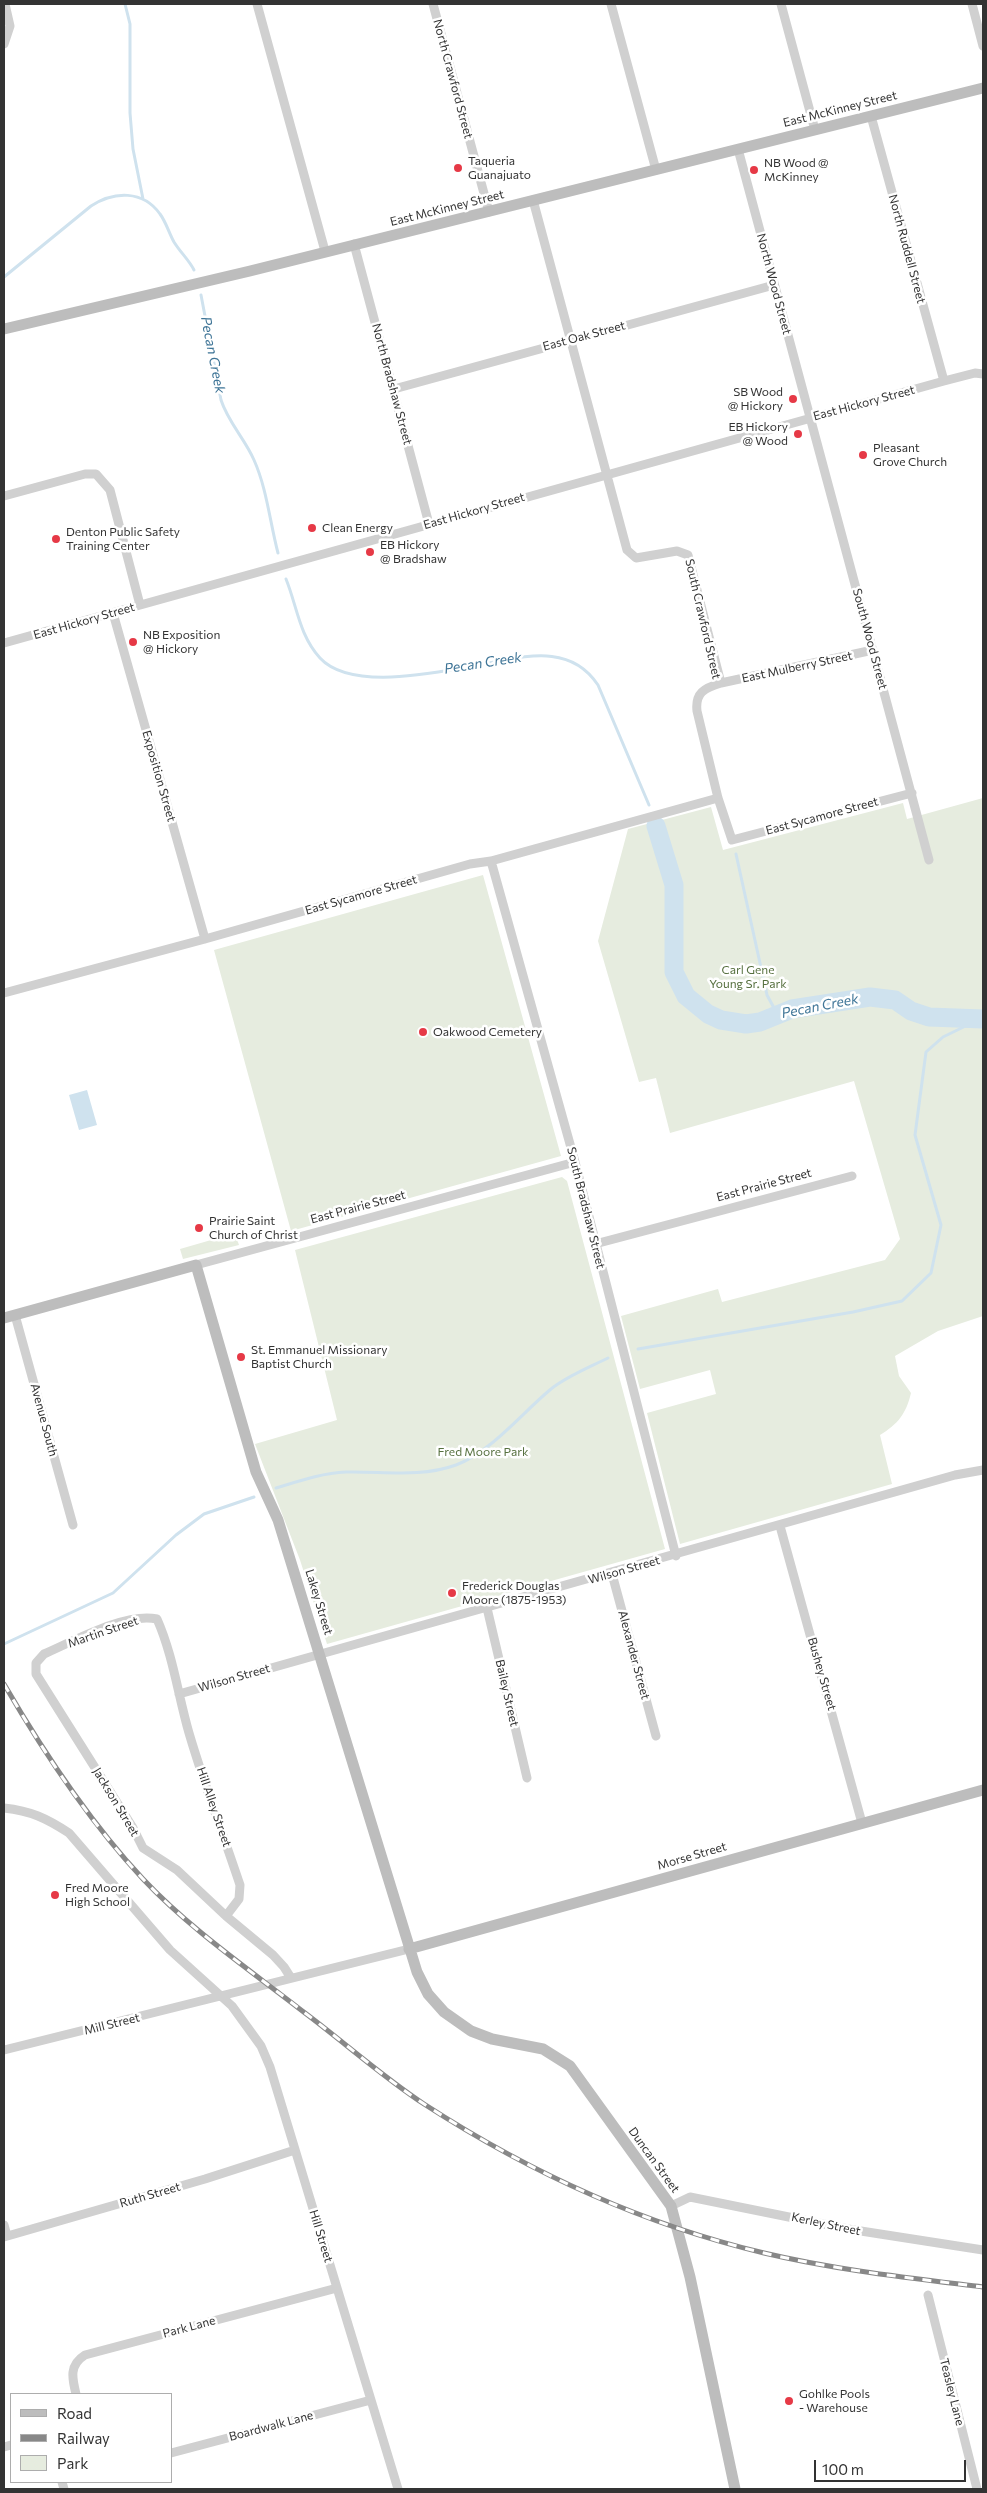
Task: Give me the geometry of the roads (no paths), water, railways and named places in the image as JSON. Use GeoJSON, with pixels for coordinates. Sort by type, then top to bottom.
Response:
{"type":"FeatureCollection","features":[{"type":"Feature","properties":{"kind":"street"},"geometry":{"type":"LineString","coordinates":[[5,4],[10,26],[5,43]]}},
{"type":"Feature","properties":{"kind":"street"},"geometry":{"type":"LineString","coordinates":[[257,4],[325,252]]}},
{"type":"Feature","properties":{"kind":"street","name":"North Crawford Street"},"geometry":{"type":"LineString","coordinates":[[433,4],[489,212]]}},
{"type":"Feature","properties":{"kind":"street"},"geometry":{"type":"LineString","coordinates":[[611,4],[656,170]]}},
{"type":"Feature","properties":{"kind":"street"},"geometry":{"type":"LineString","coordinates":[[781,4],[815,130]]}},
{"type":"Feature","properties":{"kind":"street"},"geometry":{"type":"LineString","coordinates":[[972,4],[983,46]]}},
{"type":"Feature","properties":{"kind":"street","name":"East McKinney Street"},"geometry":{"type":"LineString","coordinates":[[4,328],[489,212],[983,88]]}},
{"type":"Feature","properties":{"kind":"street","name":"North Ruddell Street"},"geometry":{"type":"LineString","coordinates":[[871,116],[944,381]]}},
{"type":"Feature","properties":{"kind":"street","name":"North Wood Street"},"geometry":{"type":"LineString","coordinates":[[738,149],[810,418]]}},
{"type":"Feature","properties":{"kind":"street"},"geometry":{"type":"LineString","coordinates":[[533,200],[607,474]]}},
{"type":"Feature","properties":{"kind":"street","name":"North Bradshaw Street"},"geometry":{"type":"LineString","coordinates":[[354,244],[429,524]]}},
{"type":"Feature","properties":{"kind":"street","name":"East Oak Street"},"geometry":{"type":"LineString","coordinates":[[394,389],[571,339],[774,285]]}},
{"type":"Feature","properties":{"kind":"street","name":"East Hickory Street"},"geometry":{"type":"LineString","coordinates":[[4,643],[944,381],[976,373],[983,374]]}},
{"type":"Feature","properties":{"kind":"street","name":"South Wood Street"},"geometry":{"type":"LineString","coordinates":[[810,418],[929,860]]}},
{"type":"Feature","properties":{"kind":"street"},"geometry":{"type":"LineString","coordinates":[[4,496],[85,474],[96,474],[105,482],[110,490],[140,605]]}},
{"type":"Feature","properties":{"kind":"street","name":"South Crawford Street"},"geometry":{"type":"LineString","coordinates":[[607,474],[627,550],[636,558],[677,551],[688,555],[720,683],[708,687],[700,693],[696,703],[718,798],[732,840]]}},
{"type":"Feature","properties":{"kind":"street","name":"Exposition Street"},"geometry":{"type":"LineString","coordinates":[[113,613],[205,939]]}},
{"type":"Feature","properties":{"kind":"street","name":"East Mulberry Street"},"geometry":{"type":"LineString","coordinates":[[720,683],[873,650]]}},
{"type":"Feature","properties":{"kind":"street","name":"East Sycamore Street"},"geometry":{"type":"LineString","coordinates":[[732,840],[912,793]]}},
{"type":"Feature","properties":{"kind":"street","name":"East Sycamore Street"},"geometry":{"type":"LineString","coordinates":[[4,993],[205,939],[470,864],[491,861],[718,798]]}},
{"type":"Feature","properties":{"kind":"street","name":"South Bradshaw Street"},"geometry":{"type":"LineString","coordinates":[[491,861],[575,1162],[676,1556]]}},
{"type":"Feature","properties":{"kind":"street","name":"East Prairie Street"},"geometry":{"type":"LineString","coordinates":[[4,1318],[575,1162]]}},
{"type":"Feature","properties":{"kind":"street","name":"East Prairie Street"},"geometry":{"type":"LineString","coordinates":[[595,1244],[852,1176]]}},
{"type":"Feature","properties":{"kind":"street","name":"Lakey Street"},"geometry":{"type":"LineString","coordinates":[[196,1266],[256,1472],[278,1520],[408,1949]]}},
{"type":"Feature","properties":{"kind":"street","name":"Avenue South"},"geometry":{"type":"LineString","coordinates":[[15,1315],[73,1526]]}},
{"type":"Feature","properties":{"kind":"street","name":"Wilson Street"},"geometry":{"type":"LineString","coordinates":[[179,1694],[676,1556],[955,1475],[983,1470]]}},
{"type":"Feature","properties":{"kind":"street","name":"Bushey Street"},"geometry":{"type":"LineString","coordinates":[[780,1526],[862,1823]]}},
{"type":"Feature","properties":{"kind":"street","name":"Alexander Street"},"geometry":{"type":"LineString","coordinates":[[612,1574],[656,1736]]}},
{"type":"Feature","properties":{"kind":"street","name":"Bailey Street"},"geometry":{"type":"LineString","coordinates":[[487,1608],[527,1778]]}},
{"type":"Feature","properties":{"kind":"street","name":"Martin Street"},"geometry":{"type":"LineString","coordinates":[[36,1663],[44,1654],[97,1631],[147,1617],[158,1619],[166,1637],[179,1694]]}},
{"type":"Feature","properties":{"kind":"street","name":"Jackson Street"},"geometry":{"type":"LineString","coordinates":[[36,1663],[36,1674],[133,1828],[143,1848],[177,1870],[226,1916],[272,1955],[284,1967],[291,1978]]}},
{"type":"Feature","properties":{"kind":"street","name":"Hill Alley Street"},"geometry":{"type":"LineString","coordinates":[[179,1694],[207,1790],[240,1885],[239,1899],[226,1916]]}},
{"type":"Feature","properties":{"kind":"street","name":"Morse Street"},"geometry":{"type":"LineString","coordinates":[[408,1949],[983,1790]]}},
{"type":"Feature","properties":{"kind":"street","name":"Hill Street"},"geometry":{"type":"LineString","coordinates":[[4,1808],[26,1810],[49,1820],[69,1833],[170,1950],[232,2006],[261,2046],[270,2067],[398,2489]]}},
{"type":"Feature","properties":{"kind":"street","name":"Mill Street"},"geometry":{"type":"LineString","coordinates":[[4,2050],[408,1949]]}},
{"type":"Feature","properties":{"kind":"street","name":"Duncan Street"},"geometry":{"type":"LineString","coordinates":[[408,1949],[428,1994],[444,2012],[471,2030],[492,2039],[543,2049],[570,2066],[671,2206],[690,2277],[735,2489]]}},
{"type":"Feature","properties":{"kind":"street","name":"Ruth Street"},"geometry":{"type":"LineString","coordinates":[[6,2236],[205,2179],[295,2150]]}},
{"type":"Feature","properties":{"kind":"street","name":"Kerley Street"},"geometry":{"type":"LineString","coordinates":[[671,2206],[690,2197],[848,2229],[983,2250]]}},
{"type":"Feature","properties":{"kind":"street"},"geometry":{"type":"LineString","coordinates":[[4,2225],[6,2236]]}},
{"type":"Feature","properties":{"kind":"street","name":"Park Lane"},"geometry":{"type":"LineString","coordinates":[[76,2393],[71,2376],[72,2370],[75,2364],[85,2355],[337,2288]]}},
{"type":"Feature","properties":{"kind":"street","name":"Teasley Lane"},"geometry":{"type":"LineString","coordinates":[[928,2295],[977,2489]]}},
{"type":"Feature","properties":{"kind":"street","name":"Boardwalk Lane"},"geometry":{"type":"LineString","coordinates":[[172,2453],[371,2400]]}},
{"type":"Feature","properties":{"kind":"water"},"geometry":{"type":"Polygon","coordinates":[[[87,1090],[97,1125],[79,1130],[69,1095],[87,1090]]]}},
{"type":"Feature","properties":{"kind":"waterway"},"geometry":{"type":"LineString","coordinates":[[125,4],[130,24],[130,113],[133,149],[143,199]]}},
{"type":"Feature","properties":{"kind":"waterway","name":"Pecan Creek"},"geometry":{"type":"LineString","coordinates":[[4,277],[91,206],[109,198],[128,195],[137,197],[153,206],[162,217],[174,242],[194,270]]}},
{"type":"Feature","properties":{"kind":"waterway","name":"Pecan Creek"},"geometry":{"type":"LineString","coordinates":[[201,295],[221,400],[228,416],[250,452],[258,471],[278,553]]}},
{"type":"Feature","properties":{"kind":"waterway","name":"Pecan Creek"},"geometry":{"type":"LineString","coordinates":[[286,579],[303,630],[313,649],[320,658],[335,669],[354,675],[400,677],[448,671],[533,656],[562,658],[575,663],[587,672],[598,685],[649,805]]}},
{"type":"Feature","properties":{"kind":"waterway","name":"Pecan Creek"},"geometry":{"type":"LineString","coordinates":[[656,826],[674,885],[674,972],[686,996],[708,1014],[721,1020],[746,1024],[760,1022],[792,1009],[870,997],[895,1000],[911,1011],[929,1017],[983,1019]]}},
{"type":"Feature","properties":{"kind":"waterway"},"geometry":{"type":"LineString","coordinates":[[736,854],[767,995],[774,1008],[780,1013]]}},
{"type":"Feature","properties":{"kind":"waterway"},"geometry":{"type":"LineString","coordinates":[[638,1349],[853,1312],[902,1301],[931,1273],[941,1225],[915,1135],[926,1052],[943,1037],[980,1019]]}},
{"type":"Feature","properties":{"kind":"waterway"},"geometry":{"type":"LineString","coordinates":[[276,1488],[328,1474],[346,1472],[415,1473],[456,1465],[482,1451],[557,1384],[608,1358]]}},
{"type":"Feature","properties":{"kind":"waterway"},"geometry":{"type":"LineString","coordinates":[[4,1644],[113,1593],[176,1535],[204,1514],[254,1497]]}},
{"type":"Feature","properties":{"kind":"railway"},"geometry":{"type":"LineString","coordinates":[[4,1684],[51,1760],[85,1810],[123,1857],[161,1898],[221,1949],[409,2094],[464,2129],[504,2152],[588,2193],[630,2211],[719,2241],[764,2253],[818,2264],[983,2287]]}},
{"type":"Feature","properties":{"kind":"place","name":"Taqueria Guanajuato"},"geometry":{"type":"Point","coordinates":[458,168]}},
{"type":"Feature","properties":{"kind":"place","name":"NB Wood @ McKinney"},"geometry":{"type":"Point","coordinates":[754,170]}},
{"type":"Feature","properties":{"kind":"place","name":"SB Wood @ Hickory"},"geometry":{"type":"Point","coordinates":[793,399]}},
{"type":"Feature","properties":{"kind":"place","name":"EB Hickory @ Wood"},"geometry":{"type":"Point","coordinates":[798,434]}},
{"type":"Feature","properties":{"kind":"place","name":"Pleasant Grove Church"},"geometry":{"type":"Point","coordinates":[863,455]}},
{"type":"Feature","properties":{"kind":"place","name":"Clean Energy"},"geometry":{"type":"Point","coordinates":[312,528]}},
{"type":"Feature","properties":{"kind":"place","name":"Denton Public Safety Training Center"},"geometry":{"type":"Point","coordinates":[56,539]}},
{"type":"Feature","properties":{"kind":"place","name":"EB Hickory @ Bradshaw"},"geometry":{"type":"Point","coordinates":[370,552]}},
{"type":"Feature","properties":{"kind":"place","name":"NB Exposition @ Hickory"},"geometry":{"type":"Point","coordinates":[133,642]}},
{"type":"Feature","properties":{"kind":"place","name":"Oakwood Cemetery"},"geometry":{"type":"Point","coordinates":[423,1032]}},
{"type":"Feature","properties":{"kind":"place","name":"Prairie Saint Church of Christ"},"geometry":{"type":"Point","coordinates":[199,1228]}},
{"type":"Feature","properties":{"kind":"place","name":"St. Emmanuel Missionary Baptist Church"},"geometry":{"type":"Point","coordinates":[241,1357]}},
{"type":"Feature","properties":{"kind":"place","name":"Frederick Douglas Moore (1875-1953)"},"geometry":{"type":"Point","coordinates":[452,1593]}},
{"type":"Feature","properties":{"kind":"place","name":"Fred Moore High School"},"geometry":{"type":"Point","coordinates":[55,1895]}},
{"type":"Feature","properties":{"kind":"place","name":"Gohlke Pools - Warehouse"},"geometry":{"type":"Point","coordinates":[789,2401]}},
{"type":"Feature","properties":{"kind":"park label","name":"Carl Gene Young Sr. Park"},"geometry":{"type":"Point","coordinates":[748,977]}},
{"type":"Feature","properties":{"kind":"park label","name":"Fred Moore Park"},"geometry":{"type":"Point","coordinates":[483,1452]}}]}
